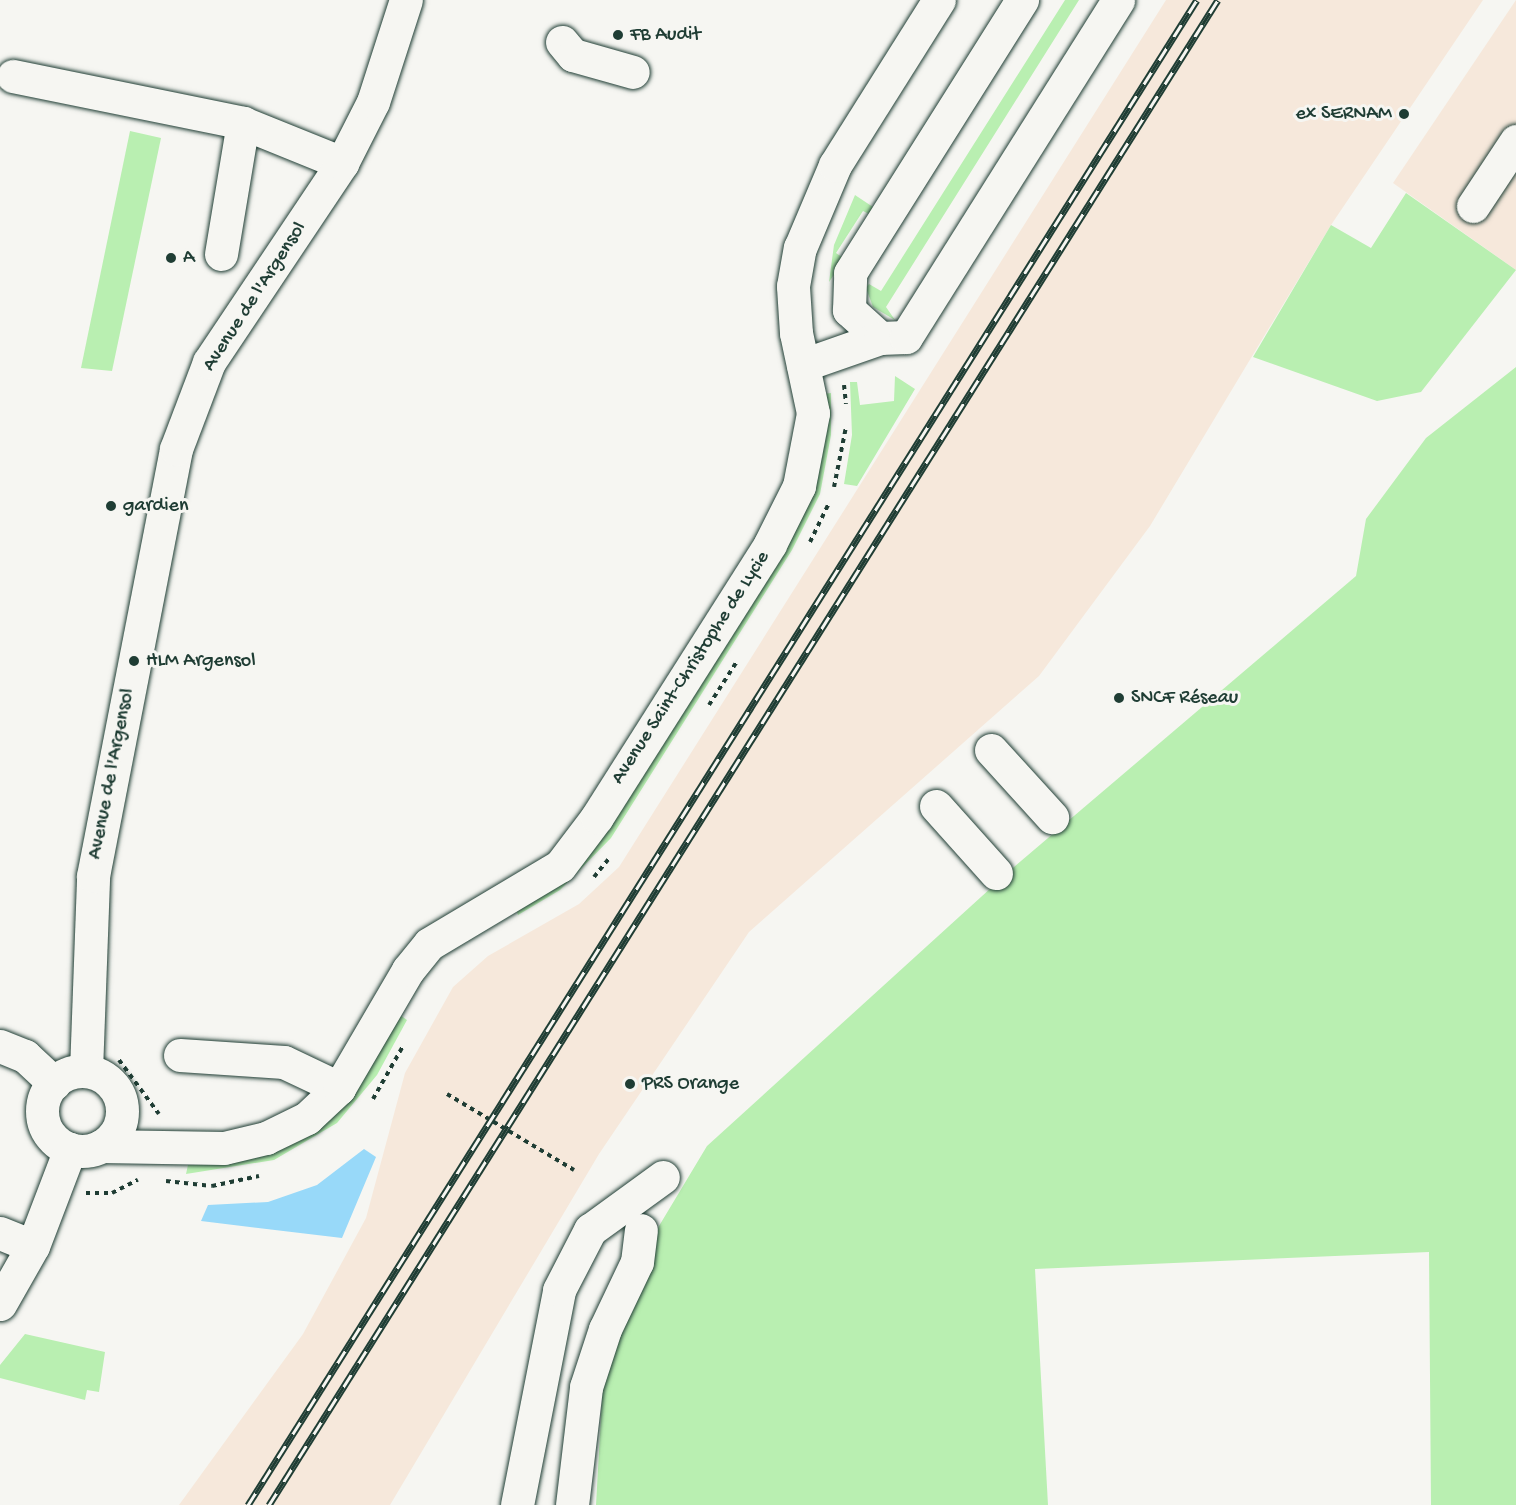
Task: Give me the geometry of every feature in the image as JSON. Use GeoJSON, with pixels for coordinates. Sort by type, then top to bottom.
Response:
{"type":"FeatureCollection","features":[{"type":"Feature","properties":{"kind":"street","name":"Avenue de l'Argensol"},"geometry":{"type":"LineString","coordinates":[[100,1063],[97,853],[176,449],[209,362],[342,163],[373,102],[406,0]]}},
{"type":"Feature","properties":{"kind":"street","name":"Avenue Saint-Christophe de Lycie"},"geometry":{"type":"LineString","coordinates":[[86,1148],[224,1148],[266,1138],[307,1118],[339,1088],[408,970],[429,944],[560,866],[597,817],[770,544],[799,486],[813,413],[803,365],[793,286],[813,207],[939,0]]}},
{"type":"Feature","properties":{"kind":"street"},"geometry":{"type":"LineString","coordinates":[[880,338],[849,310],[850,273],[1022,0]]}},
{"type":"Feature","properties":{"kind":"street"},"geometry":{"type":"LineString","coordinates":[[803,365],[880,338],[906,337],[1118,0]]}},
{"type":"Feature","properties":{"kind":"street"},"geometry":{"type":"LineString","coordinates":[[562,42],[573,55],[633,72]]}},
{"type":"Feature","properties":{"kind":"street"},"geometry":{"type":"LineString","coordinates":[[13,76],[243,123],[342,163]]}},
{"type":"Feature","properties":{"kind":"street"},"geometry":{"type":"LineString","coordinates":[[221,254],[243,123]]}},
{"type":"Feature","properties":{"kind":"street"},"geometry":{"type":"LineString","coordinates":[[1473,206],[1516,141]]}},
{"type":"Feature","properties":{"kind":"street"},"geometry":{"type":"LineString","coordinates":[[991,750],[1052,817]]}},
{"type":"Feature","properties":{"kind":"street"},"geometry":{"type":"LineString","coordinates":[[936,806],[996,873]]}},
{"type":"Feature","properties":{"kind":"street"},"geometry":{"type":"LineString","coordinates":[[0,1046],[25,1056],[54,1083]]}},
{"type":"Feature","properties":{"kind":"street"},"geometry":{"type":"LineString","coordinates":[[180,1055],[284,1062],[339,1088]]}},
{"type":"Feature","properties":{"kind":"street"},"geometry":{"type":"LineString","coordinates":[[86,1148],[58,1143],[43,1121],[46,1094],[54,1083],[100,1063],[107,1080],[120,1099],[178,1149]]}},
{"type":"Feature","properties":{"kind":"street"},"geometry":{"type":"LineString","coordinates":[[0,1304],[86,1148],[121,1122],[120,1099]]}},
{"type":"Feature","properties":{"kind":"street"},"geometry":{"type":"LineString","coordinates":[[517,1505],[559,1290],[590,1230],[663,1177]]}},
{"type":"Feature","properties":{"kind":"street"},"geometry":{"type":"LineString","coordinates":[[572,1505],[586,1387],[605,1329],[637,1262],[641,1230]]}},
{"type":"Feature","properties":{"kind":"street"},"geometry":{"type":"LineString","coordinates":[[0,1233],[33,1246]]}},
{"type":"Feature","properties":{"kind":"path"},"geometry":{"type":"LineString","coordinates":[[100,1063],[162,1117]]}},
{"type":"Feature","properties":{"kind":"path"},"geometry":{"type":"LineString","coordinates":[[447,1095],[574,1170]]}},
{"type":"Feature","properties":{"kind":"shaded area"},"geometry":{"type":"Polygon","coordinates":[[[1166,0],[1483,0],[1331,225],[1150,526],[1039,676],[749,932],[599,1154],[390,1505],[179,1505],[303,1334],[366,1218],[405,1073],[453,987],[488,956],[579,904],[619,867],[1166,0]]]}},
{"type":"Feature","properties":{"kind":"shaded area"},"geometry":{"type":"Polygon","coordinates":[[[1516,0],[1516,270],[1393,183],[1516,0]]]}},
{"type":"Feature","properties":{"kind":"green space"},"geometry":{"type":"Polygon","coordinates":[[[1065,0],[1079,0],[886,307],[895,320],[873,307],[866,288],[869,284],[881,291],[1065,0]]]}},
{"type":"Feature","properties":{"kind":"green space"},"geometry":{"type":"Polygon","coordinates":[[[130,131],[161,138],[112,371],[81,368],[130,131]]]}},
{"type":"Feature","properties":{"kind":"green space"},"geometry":{"type":"Polygon","coordinates":[[[1406,193],[1516,270],[1421,392],[1377,401],[1253,357],[1331,225],[1371,248],[1406,193]]]}},
{"type":"Feature","properties":{"kind":"green space"},"geometry":{"type":"Polygon","coordinates":[[[855,195],[876,209],[873,216],[863,211],[836,253],[845,259],[829,282],[834,245],[855,195]]]}},
{"type":"Feature","properties":{"kind":"green space"},"geometry":{"type":"Polygon","coordinates":[[[1516,367],[1516,1505],[1431,1505],[1429,1252],[1035,1269],[1048,1505],[596,1505],[603,1380],[659,1226],[707,1146],[1014,867],[1356,576],[1366,519],[1426,438],[1516,367]]]}},
{"type":"Feature","properties":{"kind":"green space"},"geometry":{"type":"Polygon","coordinates":[[[895,376],[915,389],[857,486],[844,484],[852,435],[850,382],[857,382],[860,405],[894,401],[895,376]]]}},
{"type":"Feature","properties":{"kind":"green space"},"geometry":{"type":"Polygon","coordinates":[[[831,393],[831,435],[820,494],[792,550],[611,838],[560,890],[518,915],[515,906],[778,558],[808,504],[823,394],[831,393]]]}},
{"type":"Feature","properties":{"kind":"green space"},"geometry":{"type":"Polygon","coordinates":[[[400,1015],[407,1020],[377,1075],[337,1123],[274,1160],[186,1174],[188,1165],[231,1164],[305,1136],[350,1099],[400,1015]]]}},
{"type":"Feature","properties":{"kind":"green space"},"geometry":{"type":"Polygon","coordinates":[[[25,1334],[105,1352],[99,1392],[87,1390],[85,1400],[0,1378],[0,1365],[25,1334]]]}},
{"type":"Feature","properties":{"kind":"water"},"geometry":{"type":"Polygon","coordinates":[[[364,1149],[376,1157],[342,1238],[201,1221],[208,1205],[268,1202],[317,1185],[364,1149]]]}},
{"type":"Feature","properties":{"kind":"railway"},"geometry":{"type":"LineString","coordinates":[[248,1505],[1197,0]]}},
{"type":"Feature","properties":{"kind":"railway"},"geometry":{"type":"LineString","coordinates":[[269,1505],[1218,0]]}},
{"type":"Feature","properties":{"kind":"place","name":"FB Audit"},"geometry":{"type":"Point","coordinates":[618,35]}},
{"type":"Feature","properties":{"kind":"place","name":"ex SERNAM"},"geometry":{"type":"Point","coordinates":[1404,114]}},
{"type":"Feature","properties":{"kind":"place","name":"A"},"geometry":{"type":"Point","coordinates":[171,258]}},
{"type":"Feature","properties":{"kind":"place","name":"gardien"},"geometry":{"type":"Point","coordinates":[111,506]}},
{"type":"Feature","properties":{"kind":"place","name":"HLM Argensol"},"geometry":{"type":"Point","coordinates":[134,661]}},
{"type":"Feature","properties":{"kind":"place","name":"SNCF Réseau"},"geometry":{"type":"Point","coordinates":[1119,698]}},
{"type":"Feature","properties":{"kind":"place","name":"PRS Orange"},"geometry":{"type":"Point","coordinates":[630,1084]}}]}
